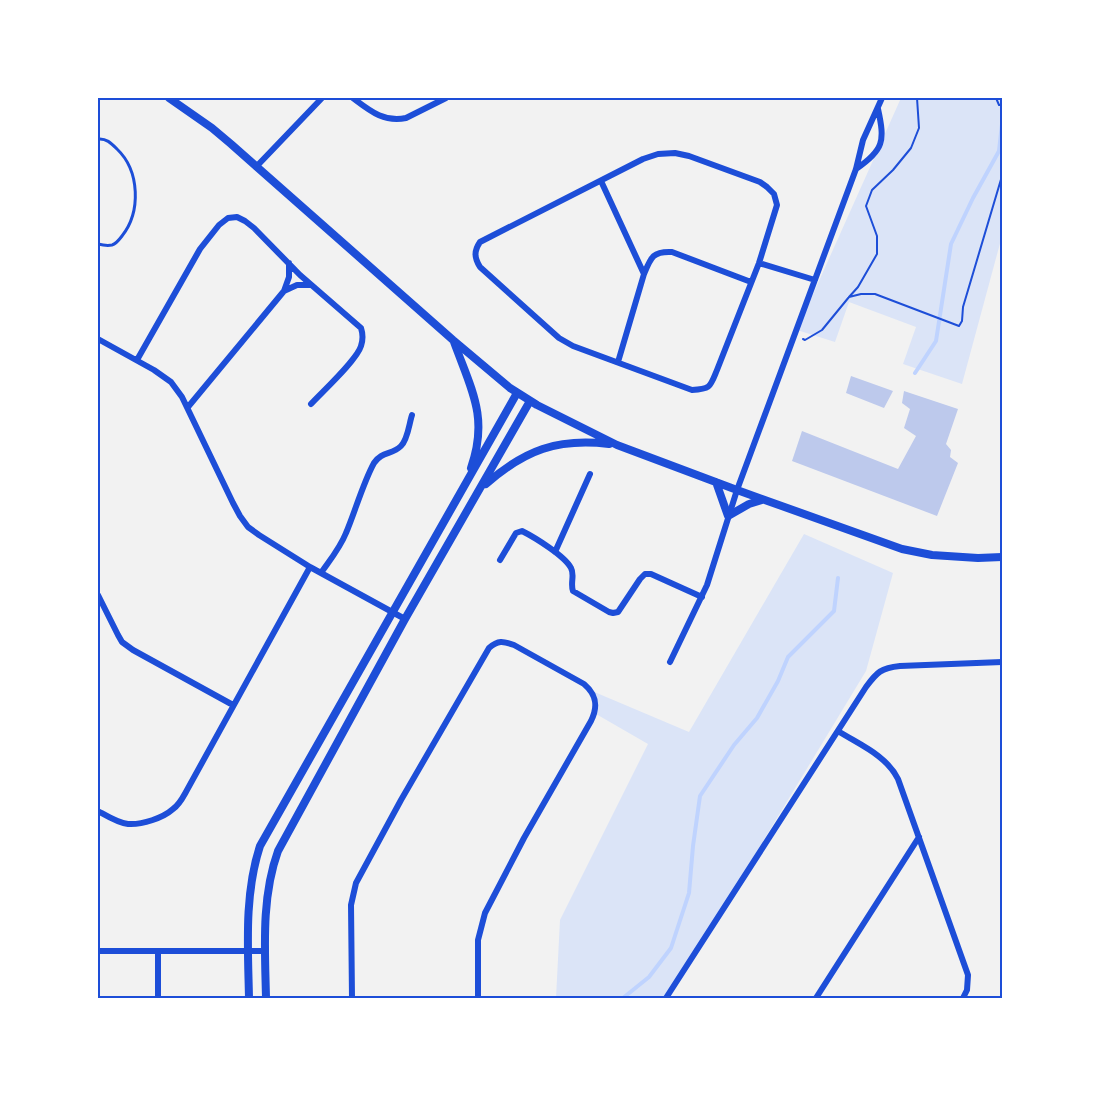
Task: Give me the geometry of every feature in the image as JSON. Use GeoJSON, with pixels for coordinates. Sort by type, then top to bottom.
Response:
{"type":"FeatureCollection","features":[{"type":"Feature","properties":{"kind":"street"},"geometry":{"type":"LineString","coordinates":[[169,98],[212,128],[453,340],[517,393],[530,401],[617,445],[902,549],[932,555],[1002,557]]}},
{"type":"Feature","properties":{"kind":"street"},"geometry":{"type":"LineString","coordinates":[[256,167],[322,98]]}},
{"type":"Feature","properties":{"kind":"street"},"geometry":{"type":"LineString","coordinates":[[353,98],[376,115],[399,120],[446,98]]}},
{"type":"Feature","properties":{"kind":"street"},"geometry":{"type":"LineString","coordinates":[[670,662],[702,597],[713,568],[737,490],[856,170],[863,140],[882,98]]}},
{"type":"Feature","properties":{"kind":"street"},"geometry":{"type":"LineString","coordinates":[[856,170],[882,143],[878,108]]}},
{"type":"Feature","properties":{"kind":"street"},"geometry":{"type":"LineString","coordinates":[[675,153],[760,182],[774,194],[777,205],[759,264],[708,388],[692,390],[573,346],[559,338],[480,267],[476,260],[475,250],[480,242],[601,181],[643,159],[658,154],[675,153]]}},
{"type":"Feature","properties":{"kind":"street"},"geometry":{"type":"LineString","coordinates":[[601,181],[644,274]]}},
{"type":"Feature","properties":{"kind":"street"},"geometry":{"type":"LineString","coordinates":[[137,360],[200,249],[219,225],[228,218],[237,217],[245,221],[360,328],[363,334],[361,348],[354,358],[311,404]]}},
{"type":"Feature","properties":{"kind":"street"},"geometry":{"type":"LineString","coordinates":[[618,362],[644,274],[655,254],[661,251],[672,252],[751,282]]}},
{"type":"Feature","properties":{"kind":"street"},"geometry":{"type":"LineString","coordinates":[[188,407],[284,291],[289,277],[289,263]]}},
{"type":"Feature","properties":{"kind":"street"},"geometry":{"type":"LineString","coordinates":[[759,264],[815,280]]}},
{"type":"Feature","properties":{"kind":"street"},"geometry":{"type":"LineString","coordinates":[[284,291],[297,285],[312,285]]}},
{"type":"Feature","properties":{"kind":"street"},"geometry":{"type":"LineString","coordinates":[[98,339],[154,370],[176,387],[188,407],[233,503],[248,527],[310,567],[405,619]]}},
{"type":"Feature","properties":{"kind":"street"},"geometry":{"type":"LineString","coordinates":[[453,340],[472,389],[478,414],[477,446],[464,487]]}},
{"type":"Feature","properties":{"kind":"street"},"geometry":{"type":"LineString","coordinates":[[249,999],[250,886],[260,846],[517,393]]}},
{"type":"Feature","properties":{"kind":"street"},"geometry":{"type":"LineString","coordinates":[[266,999],[265,951],[268,890],[278,852],[405,619],[530,401]]}},
{"type":"Feature","properties":{"kind":"street"},"geometry":{"type":"LineString","coordinates":[[321,573],[345,535],[372,467],[381,455],[396,450],[405,441],[412,415]]}},
{"type":"Feature","properties":{"kind":"street"},"geometry":{"type":"LineString","coordinates":[[482,488],[519,459],[543,448],[594,442],[617,445]]}},
{"type":"Feature","properties":{"kind":"street"},"geometry":{"type":"LineString","coordinates":[[555,552],[590,474]]}},
{"type":"Feature","properties":{"kind":"street"},"geometry":{"type":"LineString","coordinates":[[716,482],[728,516]]}},
{"type":"Feature","properties":{"kind":"street"},"geometry":{"type":"LineString","coordinates":[[728,516],[749,504],[763,500]]}},
{"type":"Feature","properties":{"kind":"street"},"geometry":{"type":"LineString","coordinates":[[500,560],[518,531],[524,532],[555,552],[571,567],[573,591],[613,613],[618,612],[623,606],[645,574],[651,574],[702,597]]}},
{"type":"Feature","properties":{"kind":"street"},"geometry":{"type":"LineString","coordinates":[[98,811],[127,824],[139,823],[158,818],[180,802],[310,567]]}},
{"type":"Feature","properties":{"kind":"street"},"geometry":{"type":"LineString","coordinates":[[98,595],[118,635],[126,645],[233,705]]}},
{"type":"Feature","properties":{"kind":"street"},"geometry":{"type":"LineString","coordinates":[[352,999],[351,905],[356,883],[412,780],[489,648],[498,641],[502,641],[514,645],[584,684],[591,691],[596,703],[591,721],[485,913],[478,939],[478,999]]}},
{"type":"Feature","properties":{"kind":"street"},"geometry":{"type":"LineString","coordinates":[[666,999],[876,674],[887,668],[900,666],[1002,663]]}},
{"type":"Feature","properties":{"kind":"street"},"geometry":{"type":"LineString","coordinates":[[838,731],[880,756],[893,769],[968,975],[967,990],[963,999]]}},
{"type":"Feature","properties":{"kind":"street"},"geometry":{"type":"LineString","coordinates":[[816,999],[919,837]]}},
{"type":"Feature","properties":{"kind":"street"},"geometry":{"type":"LineString","coordinates":[[98,951],[265,951]]}},
{"type":"Feature","properties":{"kind":"street"},"geometry":{"type":"LineString","coordinates":[[158,951],[158,999]]}},
{"type":"Feature","properties":{"kind":"lane"},"geometry":{"type":"LineString","coordinates":[[98,139],[109,142],[125,157],[136,194],[132,219],[118,242],[111,246],[98,244]]}},
{"type":"Feature","properties":{"kind":"path"},"geometry":{"type":"LineString","coordinates":[[794,337],[805,340],[822,330],[858,287],[877,254],[877,236],[866,206],[872,190],[911,148],[919,128],[917,98]]}},
{"type":"Feature","properties":{"kind":"path"},"geometry":{"type":"LineString","coordinates":[[996,98],[999,105],[1002,105]]}},
{"type":"Feature","properties":{"kind":"path"},"geometry":{"type":"LineString","coordinates":[[849,297],[875,294],[958,326],[962,321],[963,307],[1002,176]]}},
{"type":"Feature","properties":{"kind":"shaded area"},"geometry":{"type":"Polygon","coordinates":[[[901,98],[1002,98],[1002,236],[962,384],[903,364],[916,327],[849,302],[835,342],[797,330],[901,98]]]}},
{"type":"Feature","properties":{"kind":"shaded area"},"geometry":{"type":"Polygon","coordinates":[[[804,534],[893,573],[866,671],[668,998],[556,998],[560,920],[648,744],[596,714],[592,691],[689,732],[804,534]]]}},
{"type":"Feature","properties":{"kind":"building"},"geometry":{"type":"Polygon","coordinates":[[[851,376],[893,391],[884,408],[846,393],[851,376]]]}},
{"type":"Feature","properties":{"kind":"building"},"geometry":{"type":"Polygon","coordinates":[[[904,391],[958,409],[946,444],[951,450],[950,457],[958,463],[937,516],[792,461],[802,431],[898,469],[916,436],[904,428],[910,409],[902,403],[904,391]]]}},
{"type":"Feature","properties":{"kind":"waterway"},"geometry":{"type":"LineString","coordinates":[[915,373],[936,341],[951,244],[999,151],[1002,124]]}},
{"type":"Feature","properties":{"kind":"waterway"},"geometry":{"type":"LineString","coordinates":[[623,998],[649,977],[671,948],[689,893],[700,796],[734,745],[757,718],[778,681],[788,657],[834,611],[838,578]]}}]}
